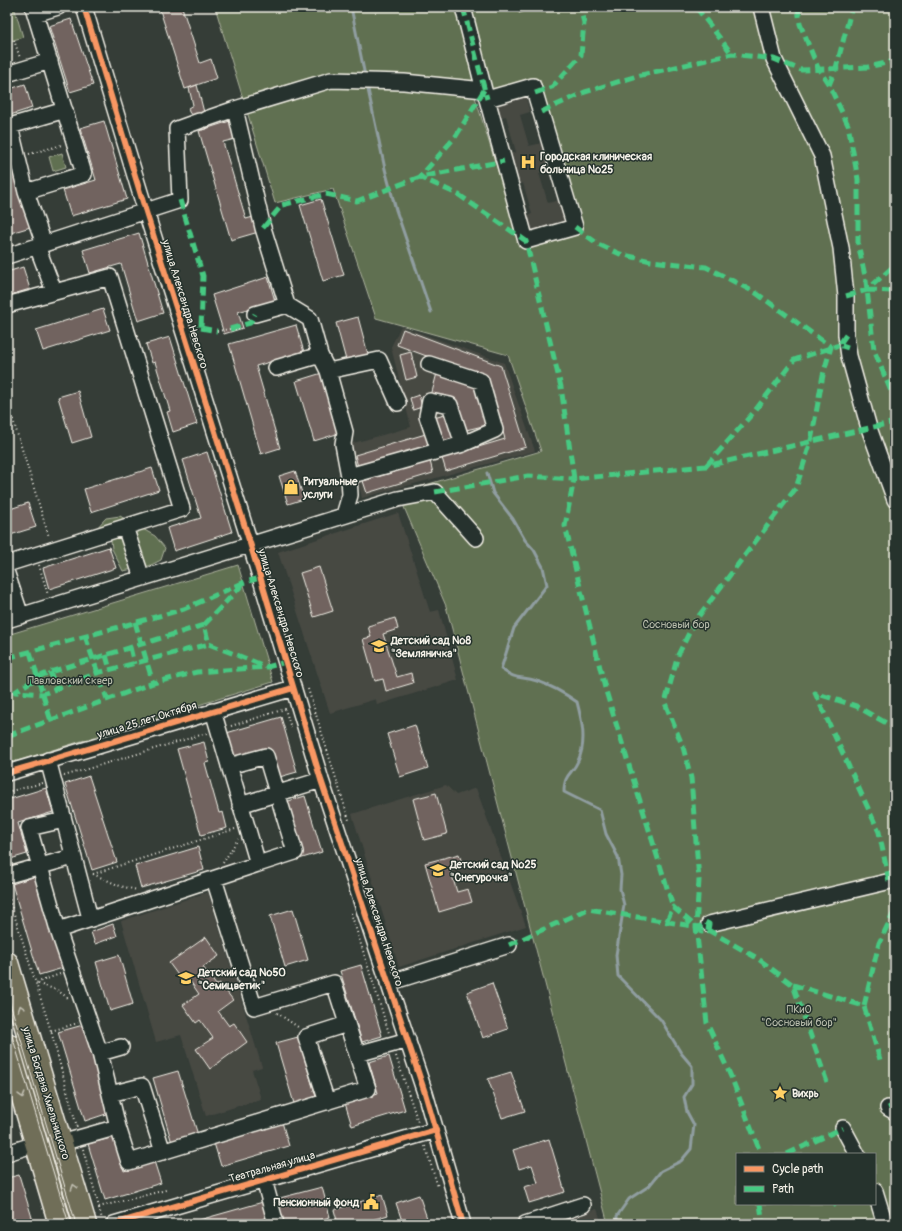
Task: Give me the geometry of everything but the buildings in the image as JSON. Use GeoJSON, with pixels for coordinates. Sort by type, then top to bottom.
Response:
{"type":"FeatureCollection","features":[{"type":"Feature","properties":{"kind":"highway","name":"улица Богдана Хмельницкого"},"geometry":{"type":"LineString","coordinates":[[7,963],[70,1140],[92,1216]]}},
{"type":"Feature","properties":{"kind":"highway","name":"улица Богдана Хмельницкого"},"geometry":{"type":"LineString","coordinates":[[7,1044],[60,1224]]}},
{"type":"Feature","properties":{"kind":"street"},"geometry":{"type":"LineString","coordinates":[[26,192],[84,174],[34,10],[58,7]]}},
{"type":"Feature","properties":{"kind":"street","name":"улица Александра Невского"},"geometry":{"type":"LineString","coordinates":[[84,7],[146,212],[250,543],[321,780],[408,1040],[464,1224]]}},
{"type":"Feature","properties":{"kind":"street"},"geometry":{"type":"LineString","coordinates":[[7,256],[180,200],[177,129],[235,109],[331,80],[404,82],[486,94],[533,86],[574,227],[526,241],[486,94],[462,7]]}},
{"type":"Feature","properties":{"kind":"street"},"geometry":{"type":"LineString","coordinates":[[761,7],[774,59],[822,156],[841,248],[846,296],[846,335],[849,356],[869,428],[895,500]]}},
{"type":"Feature","properties":{"kind":"street"},"geometry":{"type":"LineString","coordinates":[[7,74],[50,61]]}},
{"type":"Feature","properties":{"kind":"street"},"geometry":{"type":"LineString","coordinates":[[235,109],[263,228],[286,305],[310,319],[320,355],[328,371],[345,432],[343,444],[349,476],[350,495],[344,515]]}},
{"type":"Feature","properties":{"kind":"street"},"geometry":{"type":"LineString","coordinates":[[54,291],[26,192],[12,159],[10,126],[65,110]]}},
{"type":"Feature","properties":{"kind":"street"},"geometry":{"type":"LineString","coordinates":[[7,305],[110,277],[182,509],[7,564]]}},
{"type":"Feature","properties":{"kind":"street"},"geometry":{"type":"LineString","coordinates":[[255,314],[286,305]]}},
{"type":"Feature","properties":{"kind":"street"},"geometry":{"type":"LineString","coordinates":[[276,368],[320,355]]}},
{"type":"Feature","properties":{"kind":"street"},"geometry":{"type":"LineString","coordinates":[[328,371],[379,360],[398,403]]}},
{"type":"Feature","properties":{"kind":"street"},"geometry":{"type":"LineString","coordinates":[[349,476],[464,444],[495,430],[481,381],[429,364]]}},
{"type":"Feature","properties":{"kind":"street"},"geometry":{"type":"LineString","coordinates":[[439,451],[427,416],[430,401],[450,405],[464,444]]}},
{"type":"Feature","properties":{"kind":"street"},"geometry":{"type":"LineString","coordinates":[[7,574],[14,618],[250,543],[398,499],[435,492],[476,538]]}},
{"type":"Feature","properties":{"kind":"street"},"geometry":{"type":"LineString","coordinates":[[125,527],[142,578]]}},
{"type":"Feature","properties":{"kind":"street","name":"улица 25 лет Октября"},"geometry":{"type":"LineString","coordinates":[[7,773],[293,688]]}},
{"type":"Feature","properties":{"kind":"street"},"geometry":{"type":"LineString","coordinates":[[213,711],[258,864]]}},
{"type":"Feature","properties":{"kind":"street"},"geometry":{"type":"LineString","coordinates":[[58,930],[90,918],[295,852],[266,756],[229,766]]}},
{"type":"Feature","properties":{"kind":"street"},"geometry":{"type":"LineString","coordinates":[[48,760],[90,918]]}},
{"type":"Feature","properties":{"kind":"street"},"geometry":{"type":"LineString","coordinates":[[240,804],[321,780]]}},
{"type":"Feature","properties":{"kind":"street"},"geometry":{"type":"LineString","coordinates":[[64,820],[29,828],[58,930],[100,1053],[118,1127],[129,1162],[368,1090],[334,983],[254,1007],[214,879]]}},
{"type":"Feature","properties":{"kind":"street"},"geometry":{"type":"LineString","coordinates":[[12,874],[73,857]]}},
{"type":"Feature","properties":{"kind":"street"},"geometry":{"type":"LineString","coordinates":[[709,924],[895,880]]}},
{"type":"Feature","properties":{"kind":"street"},"geometry":{"type":"LineString","coordinates":[[388,983],[509,945]]}},
{"type":"Feature","properties":{"kind":"street"},"geometry":{"type":"LineString","coordinates":[[327,1102],[306,1037],[347,1024]]}},
{"type":"Feature","properties":{"kind":"street"},"geometry":{"type":"LineString","coordinates":[[357,1054],[408,1040]]}},
{"type":"Feature","properties":{"kind":"street"},"geometry":{"type":"LineString","coordinates":[[100,1053],[121,1047]]}},
{"type":"Feature","properties":{"kind":"street"},"geometry":{"type":"LineString","coordinates":[[110,1094],[142,1086],[163,1152]]}},
{"type":"Feature","properties":{"kind":"street"},"geometry":{"type":"LineString","coordinates":[[70,1140],[118,1127]]}},
{"type":"Feature","properties":{"kind":"street"},"geometry":{"type":"LineString","coordinates":[[843,1128],[856,1153]]}},
{"type":"Feature","properties":{"kind":"street","name":"Театральная улица"},"geometry":{"type":"LineString","coordinates":[[114,1224],[436,1130]]}},
{"type":"Feature","properties":{"kind":"street"},"geometry":{"type":"LineString","coordinates":[[7,1153],[36,1144]]}},
{"type":"Feature","properties":{"kind":"street"},"geometry":{"type":"LineString","coordinates":[[264,1180],[276,1224]]}},
{"type":"Feature","properties":{"kind":"street"},"geometry":{"type":"LineString","coordinates":[[876,1194],[885,1224]]}},
{"type":"Feature","properties":{"kind":"street"},"geometry":{"type":"LineString","coordinates":[[525,1224],[583,1206]]}},
{"type":"Feature","properties":{"kind":"path"},"geometry":{"type":"LineString","coordinates":[[14,40],[23,69]]}},
{"type":"Feature","properties":{"kind":"path"},"geometry":{"type":"LineString","coordinates":[[12,159],[75,142]]}},
{"type":"Feature","properties":{"kind":"path"},"geometry":{"type":"LineString","coordinates":[[217,331],[230,329]]}},
{"type":"Feature","properties":{"kind":"path"},"geometry":{"type":"LineString","coordinates":[[7,400],[53,550]]}},
{"type":"Feature","properties":{"kind":"path"},"geometry":{"type":"LineString","coordinates":[[36,555],[48,595]]}},
{"type":"Feature","properties":{"kind":"path"},"geometry":{"type":"LineString","coordinates":[[67,775],[218,730],[285,708],[292,731]]}},
{"type":"Feature","properties":{"kind":"path"},"geometry":{"type":"LineString","coordinates":[[7,792],[53,780]]}},
{"type":"Feature","properties":{"kind":"path"},"geometry":{"type":"LineString","coordinates":[[80,883],[93,874],[246,826]]}},
{"type":"Feature","properties":{"kind":"path"},"geometry":{"type":"LineString","coordinates":[[214,879],[246,826]]}},
{"type":"Feature","properties":{"kind":"path"},"geometry":{"type":"LineString","coordinates":[[93,874],[120,886],[142,891]]}},
{"type":"Feature","properties":{"kind":"path"},"geometry":{"type":"LineString","coordinates":[[7,892],[51,1032],[70,1140],[92,1216],[104,1224]]}},
{"type":"Feature","properties":{"kind":"path"},"geometry":{"type":"LineString","coordinates":[[350,910],[440,1194]]}},
{"type":"Feature","properties":{"kind":"path"},"geometry":{"type":"LineString","coordinates":[[36,983],[72,970]]}},
{"type":"Feature","properties":{"kind":"path"},"geometry":{"type":"LineString","coordinates":[[36,983],[57,990],[70,999]]}},
{"type":"Feature","properties":{"kind":"path"},"geometry":{"type":"LineString","coordinates":[[264,1004],[311,1035]]}},
{"type":"Feature","properties":{"kind":"path"},"geometry":{"type":"LineString","coordinates":[[51,1032],[89,1020]]}},
{"type":"Feature","properties":{"kind":"path"},"geometry":{"type":"LineString","coordinates":[[92,1216],[166,1190]]}},
{"type":"Feature","properties":{"kind":"shaded area","name":"Городская клиническая больница №25"},"geometry":{"type":"Polygon","coordinates":[[[525,94],[530,112],[520,115],[529,146],[542,143],[550,170],[539,173],[548,203],[560,200],[566,222],[529,233],[524,216],[532,214],[523,183],[514,186],[506,155],[516,152],[506,116],[497,118],[493,104],[525,94]]]}},
{"type":"Feature","properties":{"kind":"shaded area"},"geometry":{"type":"Polygon","coordinates":[[[401,326],[504,363],[535,451],[362,498],[350,444],[411,427],[391,347],[401,326]]]}},
{"type":"Feature","properties":{"kind":"shaded area","name":"Детский сад №8 \"Земляничка\""},"geometry":{"type":"Polygon","coordinates":[[[398,513],[430,612],[439,610],[458,680],[377,705],[376,699],[330,713],[278,552],[398,513]]]}},
{"type":"Feature","properties":{"kind":"shaded area","name":"Детский сад №25 \"Снегурочка\""},"geometry":{"type":"Polygon","coordinates":[[[446,785],[456,795],[476,788],[526,926],[399,967],[352,814],[446,785]]]}},
{"type":"Feature","properties":{"kind":"shaded area","name":"Детский сад №50 \"Семицветик\""},"geometry":{"type":"Polygon","coordinates":[[[208,892],[262,1067],[252,1070],[261,1099],[206,1116],[181,1035],[156,1042],[121,921],[208,892]]]}},
{"type":"Feature","properties":{"kind":"shaded area"},"geometry":{"type":"Polygon","coordinates":[[[597,1209],[602,1224],[547,1224],[597,1209]]]}},
{"type":"Feature","properties":{"kind":"green space"},"geometry":{"type":"Polygon","coordinates":[[[7,7],[14,7],[23,37],[7,42],[7,7]]]}},
{"type":"Feature","properties":{"kind":"green space","name":"Сосновый бор"},"geometry":{"type":"Polygon","coordinates":[[[215,7],[895,7],[895,1224],[608,1224],[446,606],[398,493],[541,451],[508,355],[376,318],[333,189],[275,203],[215,7]],[[540,80],[475,97],[522,248],[580,229],[540,80]]]}},
{"type":"Feature","properties":{"kind":"green space"},"geometry":{"type":"Polygon","coordinates":[[[62,153],[66,167],[53,171],[49,157],[62,153]]]}},
{"type":"Feature","properties":{"kind":"green space"},"geometry":{"type":"Polygon","coordinates":[[[120,516],[155,536],[165,548],[161,560],[149,566],[123,571],[112,549],[111,540],[94,531],[106,518],[120,516]]]}},
{"type":"Feature","properties":{"kind":"green space","name":"Павловский сквер"},"geometry":{"type":"Polygon","coordinates":[[[238,565],[273,682],[7,764],[7,635],[238,565]]]}},
{"type":"Feature","properties":{"kind":"waterway"},"geometry":{"type":"LineString","coordinates":[[351,7],[365,76]]}},
{"type":"Feature","properties":{"kind":"waterway"},"geometry":{"type":"LineString","coordinates":[[367,85],[385,169],[396,210],[431,312]]}},
{"type":"Feature","properties":{"kind":"waterway"},"geometry":{"type":"LineString","coordinates":[[487,473],[493,493],[513,519],[525,540],[534,550],[543,567],[547,585],[514,628],[501,669],[514,676],[548,685],[577,702],[583,732],[581,754],[576,766],[565,781],[564,792],[600,810],[606,834],[618,857],[621,875],[620,889],[624,905],[616,955],[618,976],[661,1020],[681,1053],[692,1066],[692,1084],[684,1097],[687,1112],[694,1125],[691,1149],[681,1161],[661,1171],[649,1186],[629,1199],[617,1216],[617,1224]]}},
{"type":"Feature","properties":{"kind":"tram line"},"geometry":{"type":"LineString","coordinates":[[7,993],[76,1224]]}},
{"type":"Feature","properties":{"kind":"tram line"},"geometry":{"type":"LineString","coordinates":[[7,1019],[69,1224]]}},
{"type":"Feature","properties":{"kind":"marked path"},"geometry":{"type":"LineString","coordinates":[[463,7],[487,99]]}},
{"type":"Feature","properties":{"kind":"marked path"},"geometry":{"type":"LineString","coordinates":[[535,93],[552,87],[581,55],[584,23],[580,7]]}},
{"type":"Feature","properties":{"kind":"marked path"},"geometry":{"type":"LineString","coordinates":[[696,7],[732,54]]}},
{"type":"Feature","properties":{"kind":"marked path"},"geometry":{"type":"LineString","coordinates":[[798,7],[800,24],[818,68],[829,85],[848,125],[858,179],[858,243],[866,281],[874,350],[895,401]]}},
{"type":"Feature","properties":{"kind":"marked path"},"geometry":{"type":"LineString","coordinates":[[829,85],[836,68],[852,7]]}},
{"type":"Feature","properties":{"kind":"marked path"},"geometry":{"type":"LineString","coordinates":[[541,112],[585,92],[637,76],[732,54],[774,59],[801,70],[868,67],[895,61]]}},
{"type":"Feature","properties":{"kind":"marked path"},"geometry":{"type":"LineString","coordinates":[[484,90],[456,136],[420,177],[459,195],[526,241],[561,387],[574,479],[706,466],[895,422]]}},
{"type":"Feature","properties":{"kind":"marked path"},"geometry":{"type":"LineString","coordinates":[[263,228],[282,205],[326,194],[357,201],[420,177],[504,161]]}},
{"type":"Feature","properties":{"kind":"marked path"},"geometry":{"type":"LineString","coordinates":[[180,200],[203,276],[201,328],[196,328]]}},
{"type":"Feature","properties":{"kind":"marked path"},"geometry":{"type":"LineString","coordinates":[[575,227],[598,244],[620,254],[651,261],[706,267],[756,293],[831,347],[823,375],[811,441],[796,488],[695,621],[678,655],[665,703],[683,747],[691,778],[699,880],[696,927],[707,1023],[732,1079],[759,1149],[759,1153]]}},
{"type":"Feature","properties":{"kind":"marked path"},"geometry":{"type":"LineString","coordinates":[[846,296],[867,290],[895,265]]}},
{"type":"Feature","properties":{"kind":"marked path"},"geometry":{"type":"LineString","coordinates":[[867,290],[895,291]]}},
{"type":"Feature","properties":{"kind":"marked path"},"geometry":{"type":"LineString","coordinates":[[230,329],[250,323],[255,314]]}},
{"type":"Feature","properties":{"kind":"marked path"},"geometry":{"type":"LineString","coordinates":[[201,328],[217,331]]}},
{"type":"Feature","properties":{"kind":"marked path"},"geometry":{"type":"LineString","coordinates":[[846,335],[839,345],[848,348]]}},
{"type":"Feature","properties":{"kind":"marked path"},"geometry":{"type":"LineString","coordinates":[[706,466],[754,412],[794,360],[839,345]]}},
{"type":"Feature","properties":{"kind":"marked path"},"geometry":{"type":"LineString","coordinates":[[435,492],[528,476],[574,479],[565,526],[605,688],[673,907]]}},
{"type":"Feature","properties":{"kind":"marked path"},"geometry":{"type":"LineString","coordinates":[[7,658],[184,609],[245,582],[260,578]]}},
{"type":"Feature","properties":{"kind":"marked path"},"geometry":{"type":"LineString","coordinates":[[242,585],[204,625],[209,644],[267,667],[286,662]]}},
{"type":"Feature","properties":{"kind":"marked path"},"geometry":{"type":"LineString","coordinates":[[135,622],[153,683]]}},
{"type":"Feature","properties":{"kind":"marked path"},"geometry":{"type":"LineString","coordinates":[[204,625],[50,672],[38,677],[15,692],[43,694],[97,673],[209,644]]}},
{"type":"Feature","properties":{"kind":"marked path"},"geometry":{"type":"LineString","coordinates":[[85,636],[107,699]]}},
{"type":"Feature","properties":{"kind":"marked path"},"geometry":{"type":"LineString","coordinates":[[130,647],[134,664]]}},
{"type":"Feature","properties":{"kind":"marked path"},"geometry":{"type":"LineString","coordinates":[[30,652],[51,721]]}},
{"type":"Feature","properties":{"kind":"marked path"},"geometry":{"type":"LineString","coordinates":[[106,655],[110,670]]}},
{"type":"Feature","properties":{"kind":"marked path"},"geometry":{"type":"LineString","coordinates":[[7,736],[153,683],[197,672],[267,667]]}},
{"type":"Feature","properties":{"kind":"marked path"},"geometry":{"type":"LineString","coordinates":[[50,672],[57,689]]}},
{"type":"Feature","properties":{"kind":"marked path"},"geometry":{"type":"LineString","coordinates":[[889,881],[879,832],[815,693],[856,706],[895,728]]}},
{"type":"Feature","properties":{"kind":"marked path"},"geometry":{"type":"LineString","coordinates":[[667,921],[673,907],[695,926]]}},
{"type":"Feature","properties":{"kind":"marked path"},"geometry":{"type":"LineString","coordinates":[[509,945],[588,909],[699,927]]}},
{"type":"Feature","properties":{"kind":"marked path"},"geometry":{"type":"LineString","coordinates":[[864,1006],[879,943],[895,910]]}},
{"type":"Feature","properties":{"kind":"marked path"},"geometry":{"type":"LineString","coordinates":[[708,930],[709,924],[705,922],[699,927],[702,932],[708,930],[757,958],[793,985],[827,1082]]}},
{"type":"Feature","properties":{"kind":"marked path"},"geometry":{"type":"LineString","coordinates":[[793,985],[864,1006],[881,1063]]}},
{"type":"Feature","properties":{"kind":"marked path"},"geometry":{"type":"LineString","coordinates":[[888,1108],[895,1105]]}},
{"type":"Feature","properties":{"kind":"marked path"},"geometry":{"type":"LineString","coordinates":[[789,1153],[843,1128]]}},
{"type":"Feature","properties":{"kind":"marked path"},"geometry":{"type":"LineString","coordinates":[[760,1205],[763,1224]]}},
{"type":"Feature","properties":{"kind":"cycle path"},"geometry":{"type":"LineString","coordinates":[[84,7],[146,212],[250,543],[321,780],[425,1093],[463,1224]]}},
{"type":"Feature","properties":{"kind":"cycle path"},"geometry":{"type":"LineString","coordinates":[[7,773],[293,688]]}},
{"type":"Feature","properties":{"kind":"cycle path"},"geometry":{"type":"LineString","coordinates":[[114,1224],[436,1130]]}},
{"type":"Feature","properties":{"kind":"place","name":"Городская клиническая больница №25"},"geometry":{"type":"Point","coordinates":[528,162]}},
{"type":"Feature","properties":{"kind":"place","name":"Ритуальные услуги"},"geometry":{"type":"Point","coordinates":[291,487]}},
{"type":"Feature","properties":{"kind":"place","name":"Детский сад №8 \"Земляничка\""},"geometry":{"type":"Point","coordinates":[379,646]}},
{"type":"Feature","properties":{"kind":"place","name":"Детский сад №25 \"Снегурочка\""},"geometry":{"type":"Point","coordinates":[438,870]}},
{"type":"Feature","properties":{"kind":"place","name":"Детский сад №50 \"Семицветик\""},"geometry":{"type":"Point","coordinates":[186,978]}},
{"type":"Feature","properties":{"kind":"place","name":"Вихрь"},"geometry":{"type":"Point","coordinates":[780,1093]}},
{"type":"Feature","properties":{"kind":"place","name":"Пенсионный фонд"},"geometry":{"type":"Point","coordinates":[371,1202]}},
{"type":"Feature","properties":{"kind":"park label","name":"ПКиО \"Сосновый бор\""},"geometry":{"type":"Point","coordinates":[799,1015]}}]}
